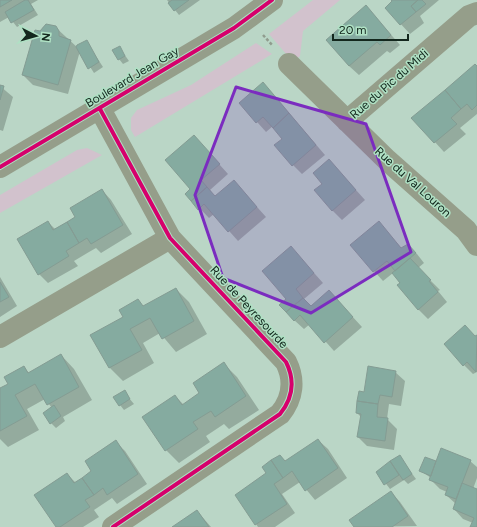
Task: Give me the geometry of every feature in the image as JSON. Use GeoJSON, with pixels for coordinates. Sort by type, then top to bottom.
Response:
{"type":"FeatureCollection","features":[{"type":"Feature","properties":{"kind":"street","name":"Boulevard Jean Gay"},"geometry":{"type":"LineString","coordinates":[[0,167],[100,109],[234,28],[265,5]]}},
{"type":"Feature","properties":{"kind":"street","name":"Rue du Pic du Midi"},"geometry":{"type":"LineString","coordinates":[[289,64],[347,121],[469,16],[477,13]]}},
{"type":"Feature","properties":{"kind":"street","name":"Rue de Peyresourde"},"geometry":{"type":"LineString","coordinates":[[100,109],[170,238],[286,362],[291,376],[292,389],[288,402],[280,414],[113,527]]}},
{"type":"Feature","properties":{"kind":"street","name":"Rue du Val Louron"},"geometry":{"type":"LineString","coordinates":[[347,121],[466,230],[477,245]]}},
{"type":"Feature","properties":{"kind":"street"},"geometry":{"type":"LineString","coordinates":[[0,336],[170,238]]}},
{"type":"Feature","properties":{"kind":"path"},"geometry":{"type":"LineString","coordinates":[[265,5],[269,28],[263,36],[289,64]]}},
{"type":"Feature","properties":{"kind":"highlighted area"},"geometry":{"type":"Polygon","coordinates":[[[236,87],[366,124],[411,252],[311,313],[223,278],[195,195],[236,87]]]}},
{"type":"Feature","properties":{"kind":"shaded area"},"geometry":{"type":"Polygon","coordinates":[[[313,0],[340,0],[303,31],[300,56],[293,62],[269,34],[313,0]]]}},
{"type":"Feature","properties":{"kind":"shaded area"},"geometry":{"type":"Polygon","coordinates":[[[256,43],[272,54],[135,137],[131,130],[131,118],[137,110],[191,85],[256,43]]]}},
{"type":"Feature","properties":{"kind":"shaded area"},"geometry":{"type":"Polygon","coordinates":[[[87,148],[102,155],[0,213],[0,195],[77,150],[87,148]]]}},
{"type":"Feature","properties":{"kind":"building"},"geometry":{"type":"Polygon","coordinates":[[[0,0],[12,0],[0,7],[0,0]]]}},
{"type":"Feature","properties":{"kind":"building"},"geometry":{"type":"Polygon","coordinates":[[[25,0],[28,0],[34,10],[11,23],[5,12],[25,0]]]}},
{"type":"Feature","properties":{"kind":"building"},"geometry":{"type":"Polygon","coordinates":[[[172,0],[189,0],[174,11],[168,3],[172,0]]]}},
{"type":"Feature","properties":{"kind":"building"},"geometry":{"type":"Polygon","coordinates":[[[391,0],[418,0],[411,6],[416,12],[400,25],[385,8],[392,1],[391,0]]]}},
{"type":"Feature","properties":{"kind":"building"},"geometry":{"type":"Polygon","coordinates":[[[418,0],[422,0],[426,4],[416,12],[411,6],[418,0]]]}},
{"type":"Feature","properties":{"kind":"building"},"geometry":{"type":"Polygon","coordinates":[[[366,5],[391,35],[380,45],[377,42],[349,66],[326,40],[366,5]]]}},
{"type":"Feature","properties":{"kind":"building"},"geometry":{"type":"Polygon","coordinates":[[[46,24],[56,26],[59,31],[59,36],[71,40],[58,85],[22,75],[35,30],[40,31],[46,24]]]}},
{"type":"Feature","properties":{"kind":"building"},"geometry":{"type":"Polygon","coordinates":[[[87,40],[99,62],[88,69],[76,47],[87,40]]]}},
{"type":"Feature","properties":{"kind":"building"},"geometry":{"type":"Polygon","coordinates":[[[120,46],[125,56],[118,60],[112,50],[120,46]]]}},
{"type":"Feature","properties":{"kind":"building"},"geometry":{"type":"Polygon","coordinates":[[[475,64],[477,66],[477,105],[472,110],[467,104],[461,109],[445,90],[475,64]]]}},
{"type":"Feature","properties":{"kind":"building"},"geometry":{"type":"Polygon","coordinates":[[[263,82],[289,113],[273,128],[263,117],[256,123],[239,103],[263,82]]]}},
{"type":"Feature","properties":{"kind":"building"},"geometry":{"type":"Polygon","coordinates":[[[0,85],[4,86],[0,100],[0,85]]]}},
{"type":"Feature","properties":{"kind":"building"},"geometry":{"type":"Polygon","coordinates":[[[445,90],[461,109],[451,118],[457,124],[434,143],[411,118],[445,90]]]}},
{"type":"Feature","properties":{"kind":"building"},"geometry":{"type":"Polygon","coordinates":[[[289,113],[316,145],[292,166],[274,145],[282,139],[273,128],[289,113]]]}},
{"type":"Feature","properties":{"kind":"building"},"geometry":{"type":"Polygon","coordinates":[[[194,135],[220,164],[201,180],[207,187],[191,201],[185,194],[190,189],[165,160],[194,135]]]}},
{"type":"Feature","properties":{"kind":"building"},"geometry":{"type":"Polygon","coordinates":[[[329,159],[356,190],[332,211],[314,190],[322,184],[313,173],[329,159]]]}},
{"type":"Feature","properties":{"kind":"building"},"geometry":{"type":"Polygon","coordinates":[[[234,180],[257,207],[228,232],[204,204],[198,210],[191,201],[207,187],[215,196],[234,180]]]}},
{"type":"Feature","properties":{"kind":"building"},"geometry":{"type":"Polygon","coordinates":[[[102,189],[123,225],[91,244],[87,238],[79,243],[67,222],[75,217],[70,208],[102,189]]]}},
{"type":"Feature","properties":{"kind":"building"},"geometry":{"type":"Polygon","coordinates":[[[48,221],[53,230],[67,222],[79,243],[66,251],[69,256],[38,275],[17,239],[48,221]]]}},
{"type":"Feature","properties":{"kind":"building"},"geometry":{"type":"Polygon","coordinates":[[[379,221],[401,248],[408,244],[416,253],[395,271],[387,261],[373,272],[350,245],[379,221]]]}},
{"type":"Feature","properties":{"kind":"building"},"geometry":{"type":"Polygon","coordinates":[[[291,246],[314,273],[296,289],[303,298],[286,312],[279,305],[286,299],[262,271],[291,246]]]}},
{"type":"Feature","properties":{"kind":"building"},"geometry":{"type":"Polygon","coordinates":[[[410,258],[431,280],[429,281],[438,292],[418,310],[397,285],[400,283],[392,273],[410,258]]]}},
{"type":"Feature","properties":{"kind":"building"},"geometry":{"type":"Polygon","coordinates":[[[0,282],[9,297],[0,302],[0,282]]]}},
{"type":"Feature","properties":{"kind":"building"},"geometry":{"type":"Polygon","coordinates":[[[176,288],[194,321],[162,339],[150,318],[130,329],[142,350],[109,368],[90,335],[123,317],[119,310],[138,299],[143,306],[176,288]]]}},
{"type":"Feature","properties":{"kind":"building"},"geometry":{"type":"Polygon","coordinates":[[[329,290],[353,317],[324,343],[300,315],[294,321],[286,312],[303,298],[311,306],[329,290]]]}},
{"type":"Feature","properties":{"kind":"building"},"geometry":{"type":"Polygon","coordinates":[[[465,325],[475,336],[477,335],[476,372],[467,362],[463,366],[444,344],[465,325]]]}},
{"type":"Feature","properties":{"kind":"building"},"geometry":{"type":"Polygon","coordinates":[[[61,354],[79,387],[47,405],[35,384],[15,395],[27,416],[0,431],[0,388],[8,384],[4,377],[24,366],[28,373],[61,354]]]}},
{"type":"Feature","properties":{"kind":"building"},"geometry":{"type":"Polygon","coordinates":[[[224,362],[246,396],[215,417],[211,411],[193,422],[198,429],[165,451],[142,417],[175,395],[182,405],[199,393],[193,383],[224,362]]]}},
{"type":"Feature","properties":{"kind":"building"},"geometry":{"type":"Polygon","coordinates":[[[368,366],[396,371],[392,397],[380,395],[378,404],[357,401],[359,391],[364,392],[368,366]]]}},
{"type":"Feature","properties":{"kind":"building"},"geometry":{"type":"Polygon","coordinates":[[[125,390],[130,399],[119,406],[113,397],[125,390]]]}},
{"type":"Feature","properties":{"kind":"building"},"geometry":{"type":"Polygon","coordinates":[[[357,401],[378,404],[377,417],[388,418],[385,441],[357,437],[361,414],[356,413],[357,401]]]}},
{"type":"Feature","properties":{"kind":"building"},"geometry":{"type":"Polygon","coordinates":[[[54,405],[61,416],[50,424],[43,413],[54,405]]]}},
{"type":"Feature","properties":{"kind":"building"},"geometry":{"type":"Polygon","coordinates":[[[318,439],[338,468],[305,491],[292,471],[283,478],[271,460],[280,455],[285,461],[318,439]]]}},
{"type":"Feature","properties":{"kind":"building"},"geometry":{"type":"Polygon","coordinates":[[[116,440],[138,474],[107,495],[103,488],[94,495],[82,478],[91,471],[85,461],[116,440]]]}},
{"type":"Feature","properties":{"kind":"building"},"geometry":{"type":"Polygon","coordinates":[[[441,448],[471,460],[456,499],[445,495],[448,487],[429,480],[441,448]]]}},
{"type":"Feature","properties":{"kind":"building"},"geometry":{"type":"Polygon","coordinates":[[[400,455],[412,474],[403,480],[390,461],[400,455]]]}},
{"type":"Feature","properties":{"kind":"building"},"geometry":{"type":"Polygon","coordinates":[[[425,457],[436,461],[431,476],[419,471],[425,457]]]}},
{"type":"Feature","properties":{"kind":"building"},"geometry":{"type":"Polygon","coordinates":[[[271,460],[283,478],[274,484],[287,504],[255,525],[235,495],[266,473],[262,467],[271,460]]]}},
{"type":"Feature","properties":{"kind":"building"},"geometry":{"type":"Polygon","coordinates":[[[390,461],[399,475],[384,485],[376,472],[390,461]]]}},
{"type":"Feature","properties":{"kind":"building"},"geometry":{"type":"Polygon","coordinates":[[[67,473],[74,483],[82,478],[94,495],[85,500],[90,507],[60,527],[56,527],[34,495],[67,473]]]}},
{"type":"Feature","properties":{"kind":"building"},"geometry":{"type":"Polygon","coordinates":[[[462,483],[477,489],[477,527],[470,527],[474,518],[453,509],[462,483]]]}},
{"type":"Feature","properties":{"kind":"building"},"geometry":{"type":"Polygon","coordinates":[[[391,491],[408,516],[392,527],[354,527],[349,520],[391,491]]]}},
{"type":"Feature","properties":{"kind":"building"},"geometry":{"type":"Polygon","coordinates":[[[197,510],[209,527],[172,527],[197,510]]]}},
{"type":"Feature","properties":{"kind":"cycle path"},"geometry":{"type":"LineString","coordinates":[[0,167],[234,28],[272,0]]}},
{"type":"Feature","properties":{"kind":"cycle path"},"geometry":{"type":"LineString","coordinates":[[100,109],[170,238],[286,362],[291,375],[290,395],[288,402],[280,414],[113,527]]}}]}
